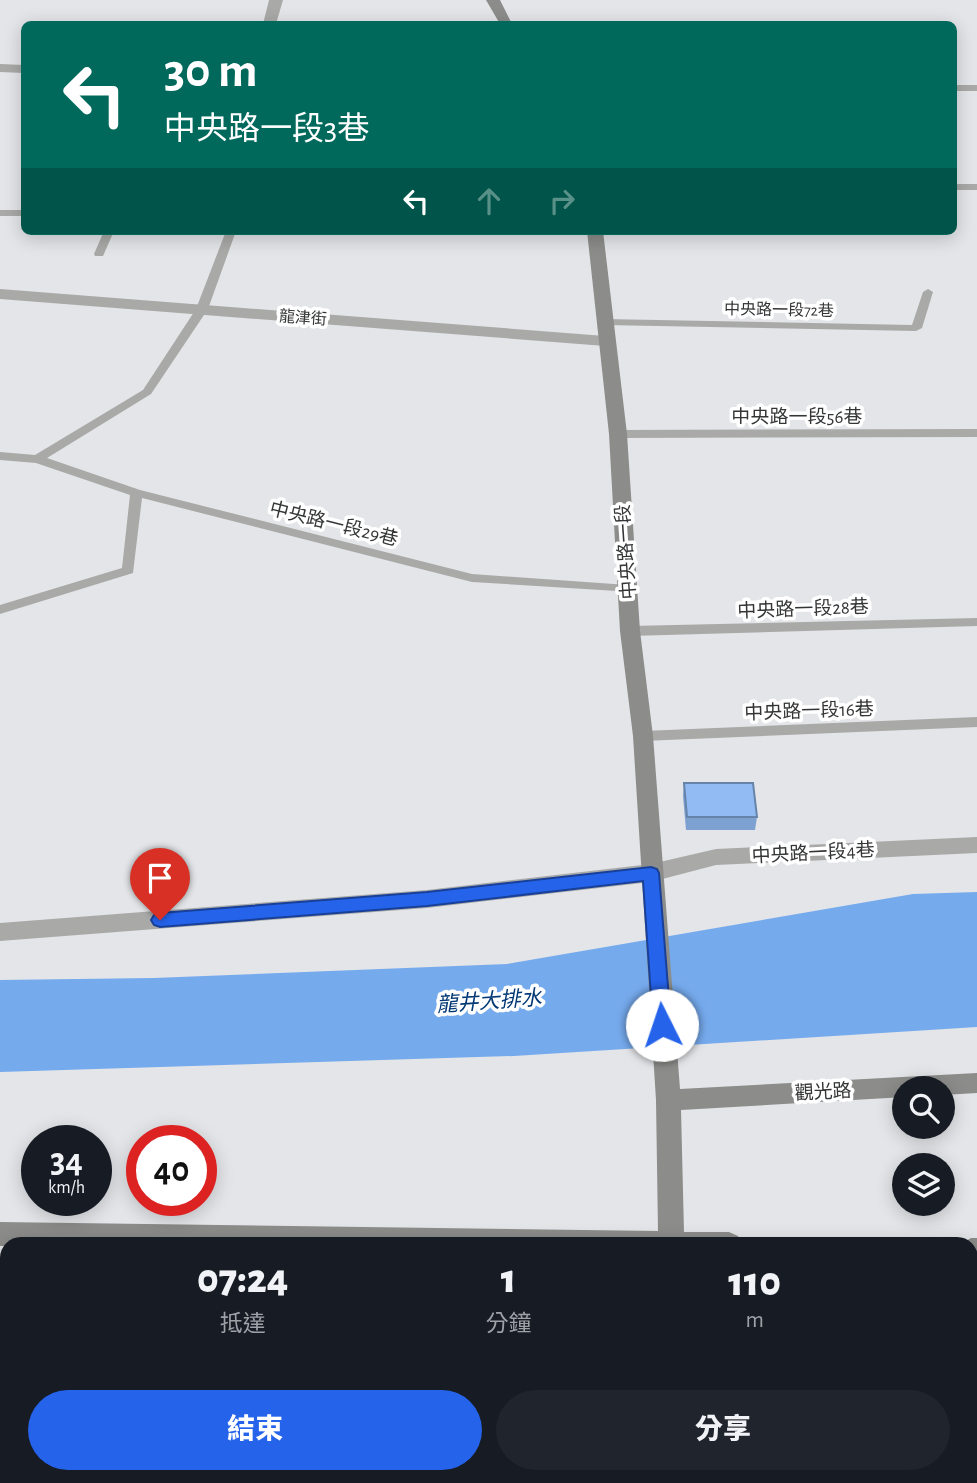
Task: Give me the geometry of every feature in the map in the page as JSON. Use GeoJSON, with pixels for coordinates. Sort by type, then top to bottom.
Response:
{"type":"FeatureCollection","features":[{"type":"Feature","properties":{"kind":"street"},"geometry":{"type":"LineString","coordinates":[[271,21],[276,0]]}},
{"type":"Feature","properties":{"kind":"street"},"geometry":{"type":"LineString","coordinates":[[493,0],[504,21]]}},
{"type":"Feature","properties":{"kind":"street"},"geometry":{"type":"LineString","coordinates":[[0,68],[21,69]]}},
{"type":"Feature","properties":{"kind":"street","name":"中央路一段"},"geometry":{"type":"LineString","coordinates":[[595,235],[604,331],[618,434],[630,631],[643,736],[668,1100]]}},
{"type":"Feature","properties":{"kind":"street","name":"龍津街"},"geometry":{"type":"LineString","coordinates":[[0,295],[604,331]]}},
{"type":"Feature","properties":{"kind":"street","name":"中央路一段4巷"},"geometry":{"type":"LineString","coordinates":[[0,932],[427,899],[651,873],[716,857],[977,845]]}},
{"type":"Feature","properties":{"kind":"street","name":"觀光路"},"geometry":{"type":"LineString","coordinates":[[668,1100],[977,1083]]}},
{"type":"Feature","properties":{"kind":"street"},"geometry":{"type":"LineString","coordinates":[[668,1100],[671,1237]]}},
{"type":"Feature","properties":{"kind":"street"},"geometry":{"type":"LineString","coordinates":[[0,1234],[201,1237]]}},
{"type":"Feature","properties":{"kind":"lane"},"geometry":{"type":"LineString","coordinates":[[957,88],[977,88]]}},
{"type":"Feature","properties":{"kind":"lane"},"geometry":{"type":"LineString","coordinates":[[957,187],[977,187]]}},
{"type":"Feature","properties":{"kind":"lane"},"geometry":{"type":"LineString","coordinates":[[0,213],[21,213]]}},
{"type":"Feature","properties":{"kind":"lane"},"geometry":{"type":"LineString","coordinates":[[99,254],[107,235]]}},
{"type":"Feature","properties":{"kind":"lane"},"geometry":{"type":"LineString","coordinates":[[37,459],[148,392],[202,309],[230,235]]}},
{"type":"Feature","properties":{"kind":"lane","name":"中央路一段72巷"},"geometry":{"type":"LineString","coordinates":[[604,331],[916,328],[928,292]]}},
{"type":"Feature","properties":{"kind":"lane","name":"中央路一段56巷"},"geometry":{"type":"LineString","coordinates":[[618,434],[977,433]]}},
{"type":"Feature","properties":{"kind":"lane","name":"中央路一段29巷"},"geometry":{"type":"LineString","coordinates":[[0,456],[37,459],[136,493],[472,578],[628,589]]}},
{"type":"Feature","properties":{"kind":"lane"},"geometry":{"type":"LineString","coordinates":[[0,610],[128,570],[136,493]]}},
{"type":"Feature","properties":{"kind":"lane","name":"中央路一段28巷"},"geometry":{"type":"LineString","coordinates":[[630,631],[977,622]]}},
{"type":"Feature","properties":{"kind":"lane","name":"中央路一段16巷"},"geometry":{"type":"LineString","coordinates":[[643,736],[977,722]]}},
{"type":"Feature","properties":{"kind":"water","name":"龍井大排水"},"geometry":{"type":"Polygon","coordinates":[[[977,892],[977,1027],[514,1056],[0,1072],[0,980],[154,978],[507,964],[913,894],[977,892]]]}},
{"type":"Feature","properties":{"kind":"building"},"geometry":{"type":"Polygon","coordinates":[[[684,783],[753,783],[757,817],[687,817],[684,783]]]}},
{"type":"Feature","properties":{"kind":"route"},"geometry":{"type":"LineString","coordinates":[[160,920],[427,899],[651,873],[662,1025]]}}]}
